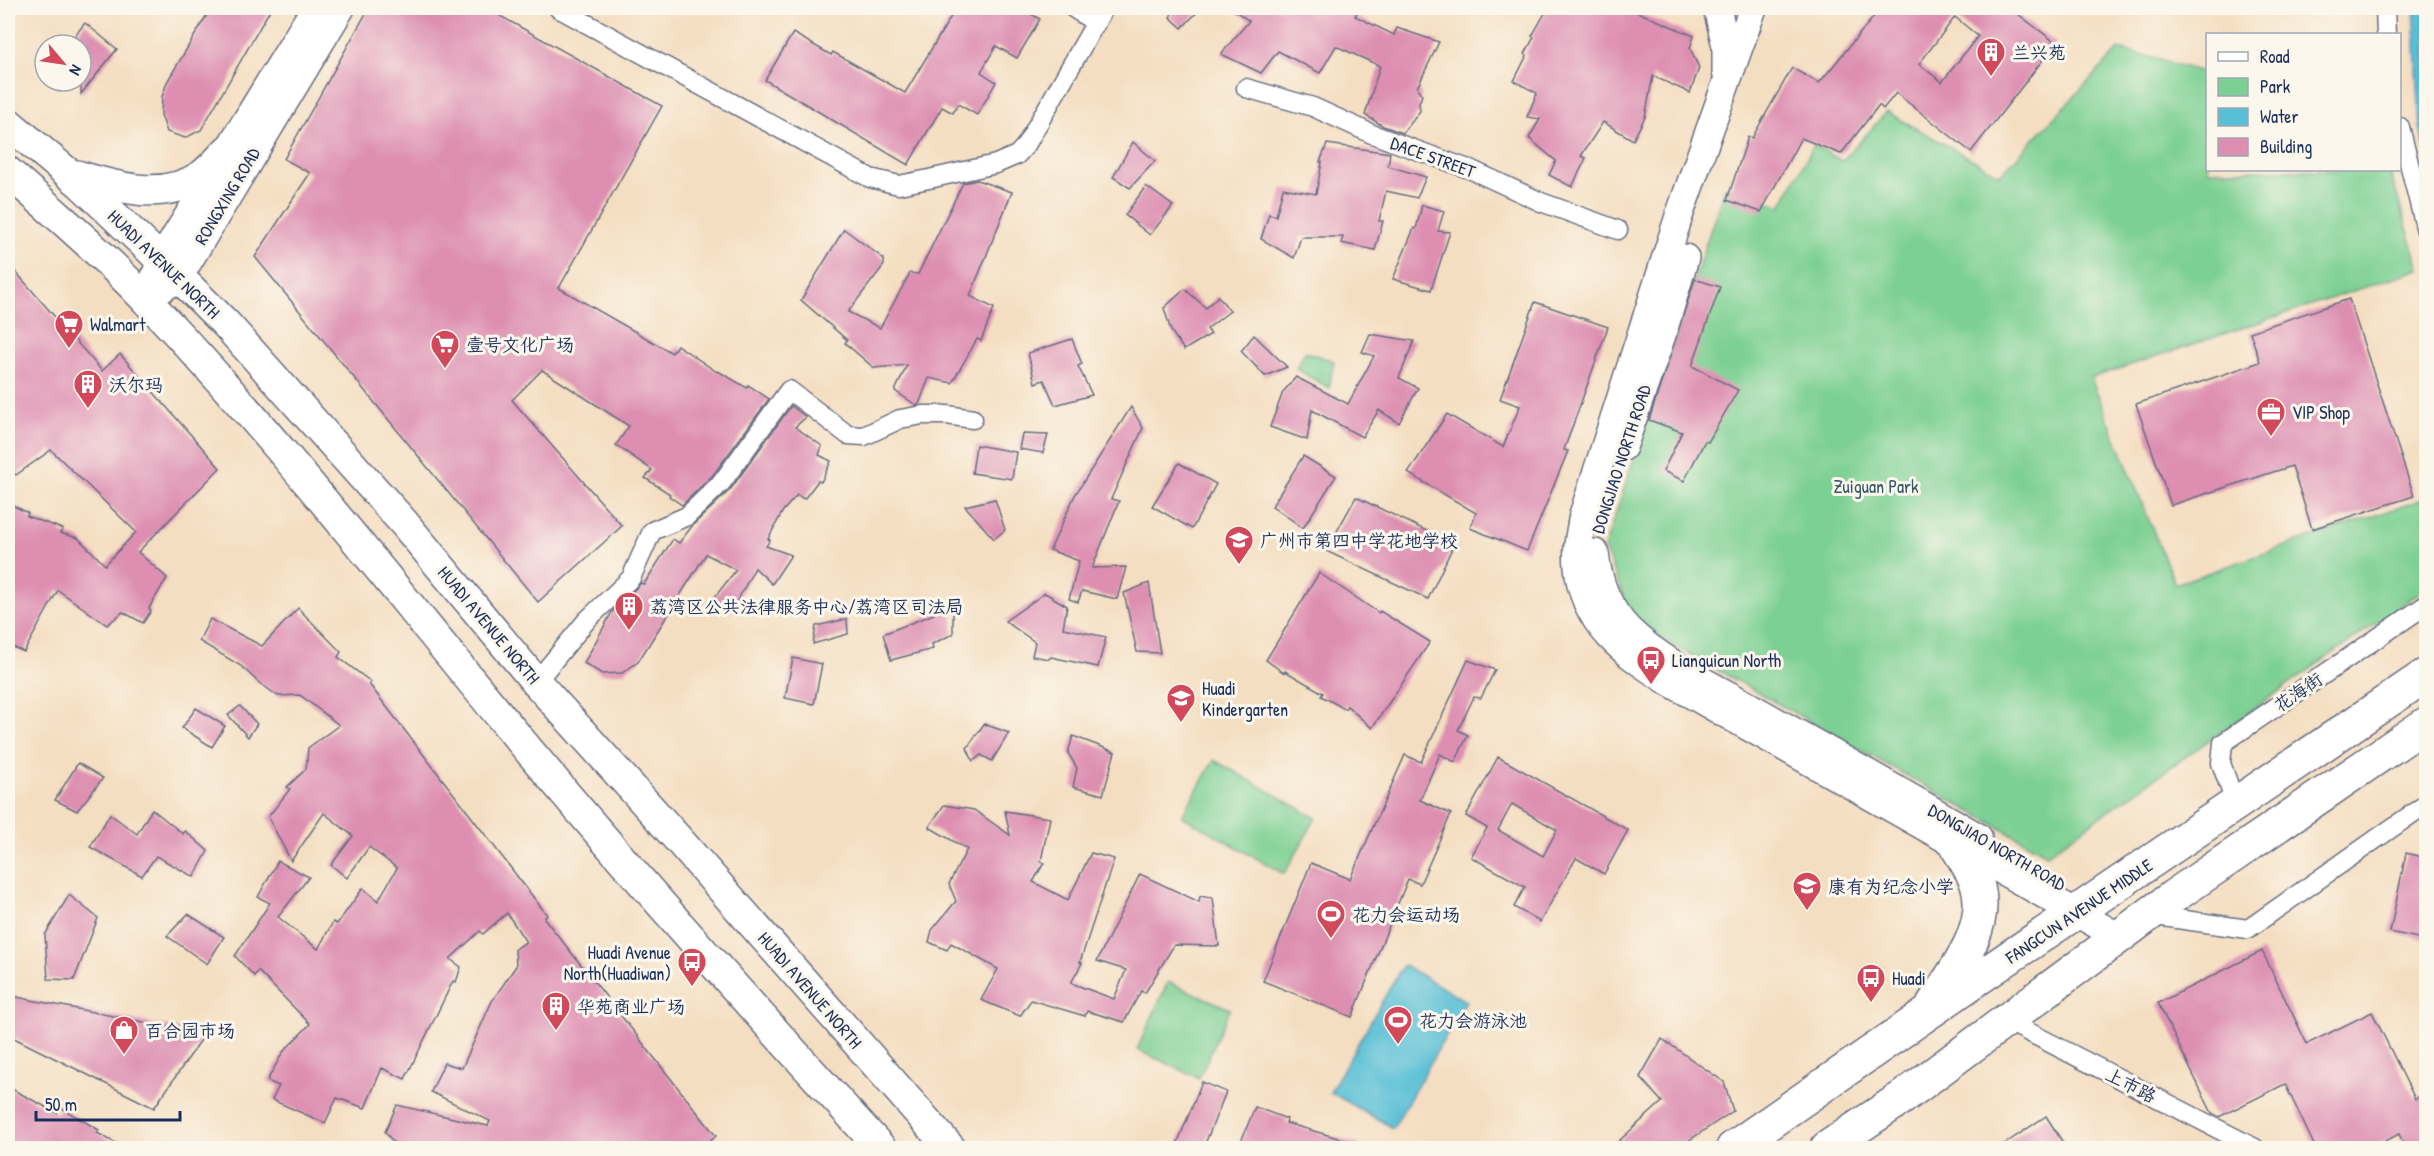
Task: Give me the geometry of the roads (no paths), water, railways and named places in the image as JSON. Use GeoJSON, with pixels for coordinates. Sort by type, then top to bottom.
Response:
{"type":"FeatureCollection","features":[{"type":"Feature","properties":{"kind":"highway","name":"FANGCUN AVENUE MIDDLE"},"geometry":{"type":"LineString","coordinates":[[1733,1149],[1928,1013],[2427,675]]}},
{"type":"Feature","properties":{"kind":"highway"},"geometry":{"type":"LineString","coordinates":[[1827,1149],[1903,1097],[2149,915],[2427,724]]}},
{"type":"Feature","properties":{"kind":"highway"},"geometry":{"type":"LineString","coordinates":[[1928,1013],[1961,961],[1976,925],[1980,905],[1978,887],[1956,845]]}},
{"type":"Feature","properties":{"kind":"main road","name":"RONGXING ROAD"},"geometry":{"type":"LineString","coordinates":[[170,268],[228,150],[315,8]]}},
{"type":"Feature","properties":{"kind":"main road","name":"RONGXING ROAD"},"geometry":{"type":"LineString","coordinates":[[146,300],[170,268],[341,8]]}},
{"type":"Feature","properties":{"kind":"main road"},"geometry":{"type":"LineString","coordinates":[[1717,8],[1725,46],[1726,85]]}},
{"type":"Feature","properties":{"kind":"main road","name":"DONGJIAO NORTH ROAD"},"geometry":{"type":"LineString","coordinates":[[1753,8],[1680,213],[1583,515],[1578,546],[1578,566],[1591,614],[1602,629],[1641,664],[1956,845],[2085,908]]}},
{"type":"Feature","properties":{"kind":"main road","name":"DONGJIAO NORTH ROAD"},"geometry":{"type":"LineString","coordinates":[[1771,8],[1711,176],[1599,527],[1594,546],[1600,585],[1628,629],[1668,659],[2085,908],[2119,937]]}},
{"type":"Feature","properties":{"kind":"main road","name":"HUADI AVENUE NORTH"},"geometry":{"type":"LineString","coordinates":[[8,123],[68,173],[170,268],[234,333],[404,523],[536,682],[677,838],[950,1149]]}},
{"type":"Feature","properties":{"kind":"main road"},"geometry":{"type":"LineString","coordinates":[[68,173],[119,189],[171,189],[202,175],[228,150]]}},
{"type":"Feature","properties":{"kind":"main road","name":"HUADI AVENUE NORTH"},"geometry":{"type":"LineString","coordinates":[[8,172],[80,234],[208,367],[349,531],[630,870],[881,1149]]}},
{"type":"Feature","properties":{"kind":"street"},"geometry":{"type":"LineString","coordinates":[[558,8],[870,178],[899,185],[996,164],[1017,155],[1026,145],[1100,15],[1073,8]]}},
{"type":"Feature","properties":{"kind":"street"},"geometry":{"type":"LineString","coordinates":[[2385,8],[2386,33]]}},
{"type":"Feature","properties":{"kind":"street","name":"DACE STREET"},"geometry":{"type":"LineString","coordinates":[[1246,88],[1313,107],[1372,134],[1474,171],[1541,202],[1618,230]]}},
{"type":"Feature","properties":{"kind":"street"},"geometry":{"type":"LineString","coordinates":[[2401,131],[2427,231]]}},
{"type":"Feature","properties":{"kind":"street"},"geometry":{"type":"LineString","coordinates":[[536,682],[587,620],[631,578],[652,531],[687,516],[722,482],[789,390],[848,435],[864,436],[900,420],[923,415],[947,415],[974,419]]}},
{"type":"Feature","properties":{"kind":"street","name":"花海街"},"geometry":{"type":"LineString","coordinates":[[2236,805],[2222,763],[2223,744],[2234,734],[2427,605]]}},
{"type":"Feature","properties":{"kind":"street"},"geometry":{"type":"LineString","coordinates":[[2149,915],[2248,929],[2427,804]]}},
{"type":"Feature","properties":{"kind":"street","name":"上市路"},"geometry":{"type":"LineString","coordinates":[[2007,1021],[2255,1149]]}},
{"type":"Feature","properties":{"kind":"water"},"geometry":{"type":"Polygon","coordinates":[[[2414,8],[2426,8],[2426,153],[2420,126],[2414,8]]]}},
{"type":"Feature","properties":{"kind":"water","name":"花力会游泳池"},"geometry":{"type":"Polygon","coordinates":[[[1403,965],[1466,1001],[1393,1128],[1330,1092],[1403,965]]]}},
{"type":"Feature","properties":{"kind":"place","name":"兰兴苑"},"geometry":{"type":"Point","coordinates":[1991,78]}},
{"type":"Feature","properties":{"kind":"place","name":"Walmart"},"geometry":{"type":"Point","coordinates":[69,350]}},
{"type":"Feature","properties":{"kind":"place","name":"壹号文化广场"},"geometry":{"type":"Point","coordinates":[445,370]}},
{"type":"Feature","properties":{"kind":"place","name":"沃尔玛"},"geometry":{"type":"Point","coordinates":[88,410]}},
{"type":"Feature","properties":{"kind":"place","name":"VIP Shop"},"geometry":{"type":"Point","coordinates":[2271,438]}},
{"type":"Feature","properties":{"kind":"place","name":"广州市第四中学花地学校"},"geometry":{"type":"Point","coordinates":[1239,566]}},
{"type":"Feature","properties":{"kind":"place","name":"荔湾区公共法律服务中心/荔湾区司法局"},"geometry":{"type":"Point","coordinates":[629,632]}},
{"type":"Feature","properties":{"kind":"place","name":"Lianguicun North"},"geometry":{"type":"Point","coordinates":[1651,686]}},
{"type":"Feature","properties":{"kind":"place","name":"Huadi Kindergarten"},"geometry":{"type":"Point","coordinates":[1181,724]}},
{"type":"Feature","properties":{"kind":"place","name":"康有为纪念小学"},"geometry":{"type":"Point","coordinates":[1807,912]}},
{"type":"Feature","properties":{"kind":"place","name":"花力会运动场"},"geometry":{"type":"Point","coordinates":[1331,940]}},
{"type":"Feature","properties":{"kind":"place","name":"Huadi Avenue North(Huadiwan)"},"geometry":{"type":"Point","coordinates":[692,988]}},
{"type":"Feature","properties":{"kind":"place","name":"Huadi"},"geometry":{"type":"Point","coordinates":[1871,1004]}},
{"type":"Feature","properties":{"kind":"place","name":"华苑商业广场"},"geometry":{"type":"Point","coordinates":[556,1032]}},
{"type":"Feature","properties":{"kind":"place","name":"花力会游泳池"},"geometry":{"type":"Point","coordinates":[1398,1046]}},
{"type":"Feature","properties":{"kind":"place","name":"百合园市场"},"geometry":{"type":"Point","coordinates":[124,1056]}},
{"type":"Feature","properties":{"kind":"park label","name":"Zuiguan Park"},"geometry":{"type":"Point","coordinates":[1876,486]}}]}
